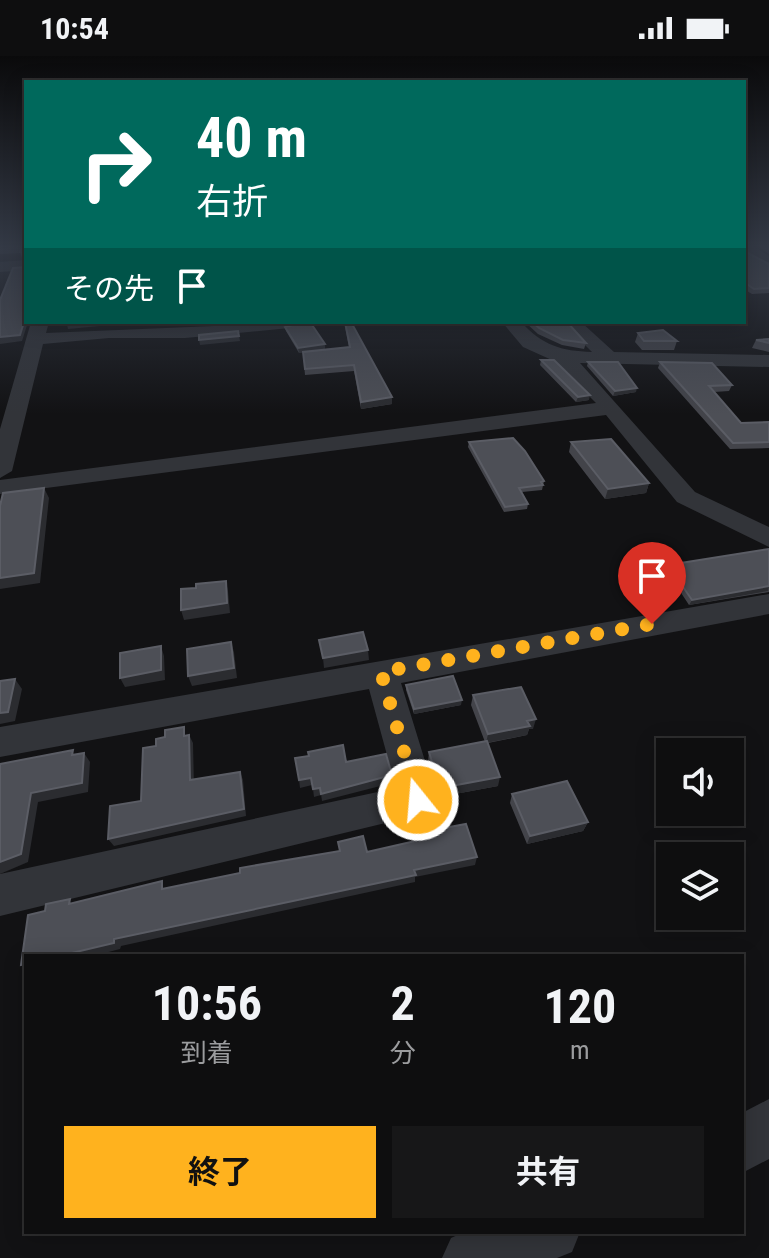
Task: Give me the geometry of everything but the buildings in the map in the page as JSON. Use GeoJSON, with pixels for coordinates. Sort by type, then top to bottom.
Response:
{"type":"FeatureCollection","features":[{"type":"Feature","properties":{"kind":"street"},"geometry":{"type":"LineString","coordinates":[[0,471],[30,340],[109,333],[185,333],[279,324]]}},
{"type":"Feature","properties":{"kind":"street"},"geometry":{"type":"LineString","coordinates":[[513,324],[530,343],[561,357],[586,378],[686,497],[769,538]]}},
{"type":"Feature","properties":{"kind":"street"},"geometry":{"type":"LineString","coordinates":[[573,324],[609,358]]}},
{"type":"Feature","properties":{"kind":"street"},"geometry":{"type":"LineString","coordinates":[[561,357],[769,361]]}},
{"type":"Feature","properties":{"kind":"street"},"geometry":{"type":"LineString","coordinates":[[0,487],[609,408]]}},
{"type":"Feature","properties":{"kind":"street"},"geometry":{"type":"LineString","coordinates":[[0,742],[769,604]]}},
{"type":"Feature","properties":{"kind":"street"},"geometry":{"type":"LineString","coordinates":[[0,895],[418,800],[381,672]]}},
{"type":"Feature","properties":{"kind":"street"},"geometry":{"type":"LineString","coordinates":[[744,1145],[769,1125]]}},
{"type":"Feature","properties":{"kind":"street"},"geometry":{"type":"LineString","coordinates":[[471,1258],[546,1234]]}},
{"type":"Feature","properties":{"kind":"route"},"geometry":{"type":"LineString","coordinates":[[418,800],[381,672],[652,624]]}}]}
